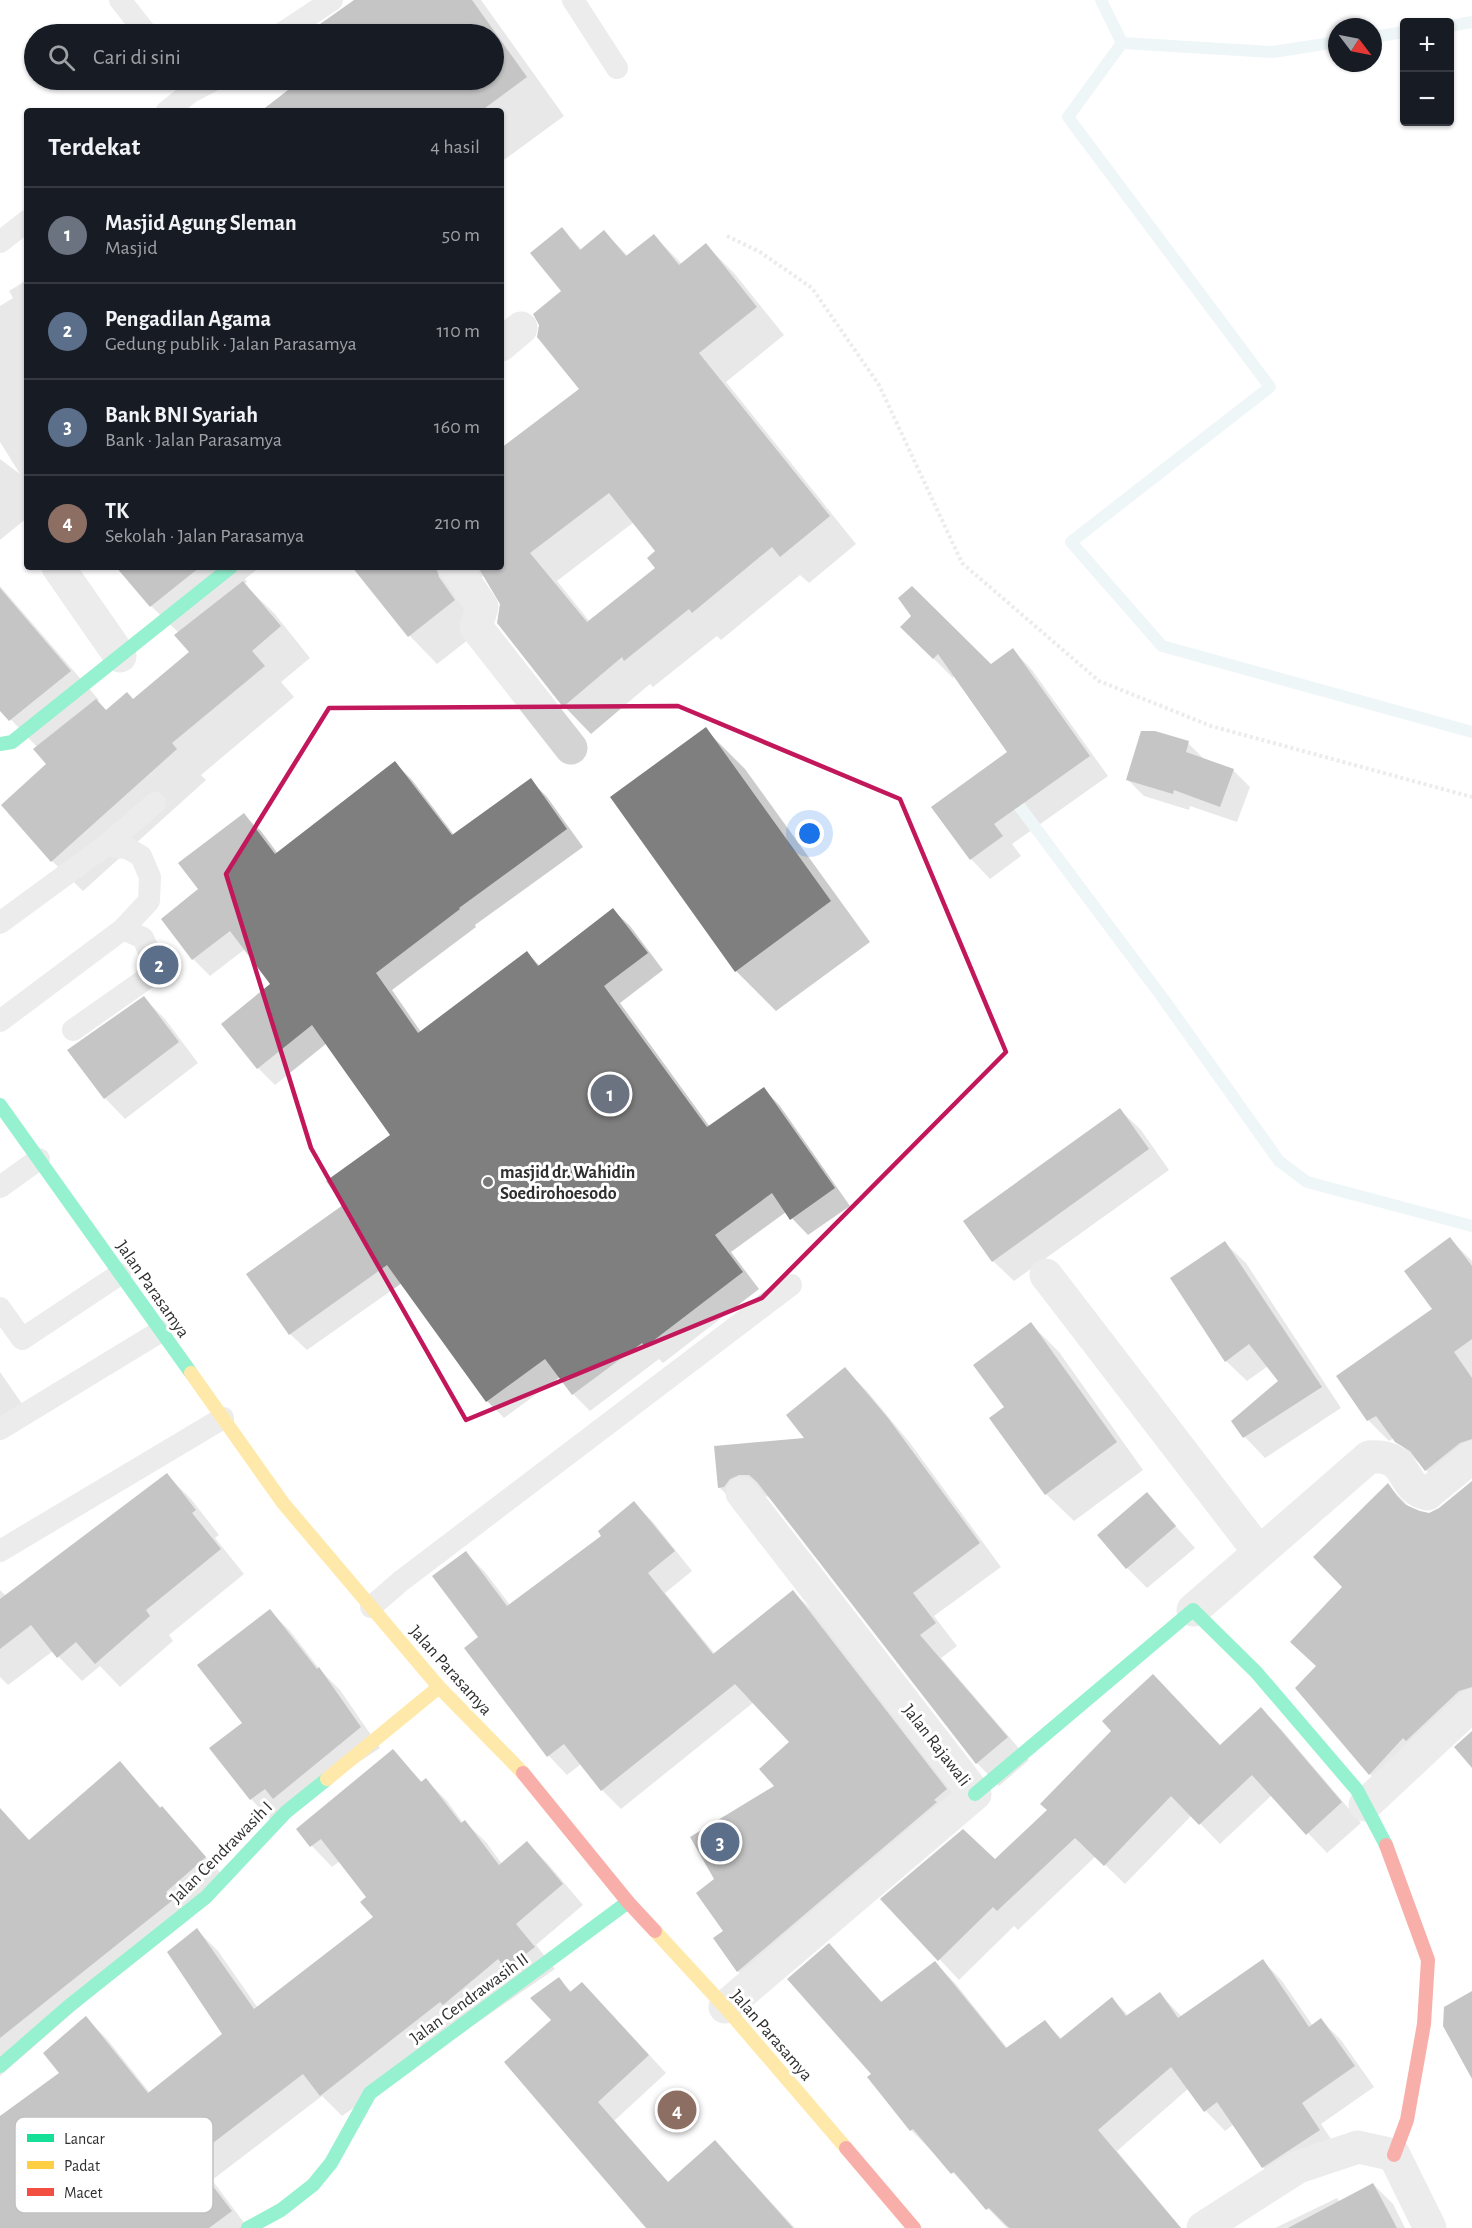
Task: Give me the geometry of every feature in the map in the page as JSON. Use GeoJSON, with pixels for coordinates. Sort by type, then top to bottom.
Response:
{"type":"FeatureCollection","features":[{"type":"Feature","properties":{"kind":"street"},"geometry":{"type":"LineString","coordinates":[[60,570],[120,656]]}},
{"type":"Feature","properties":{"kind":"street"},"geometry":{"type":"LineString","coordinates":[[0,744],[12,742],[227,570]]}},
{"type":"Feature","properties":{"kind":"street"},"geometry":{"type":"LineString","coordinates":[[457,570],[482,607],[476,627],[571,748]]}},
{"type":"Feature","properties":{"kind":"street","name":"Jalan Parasamya"},"geometry":{"type":"LineString","coordinates":[[0,1106],[283,1503],[439,1687],[517,1766],[628,1902],[725,2007],[914,2228]]}},
{"type":"Feature","properties":{"kind":"street"},"geometry":{"type":"LineString","coordinates":[[1046,1275],[1259,1552]]}},
{"type":"Feature","properties":{"kind":"street"},"geometry":{"type":"LineString","coordinates":[[975,1794],[1370,1456],[1382,1456],[1394,1460],[1416,1489],[1427,1494],[1472,1457]]}},
{"type":"Feature","properties":{"kind":"street","name":"Jalan Rajawali"},"geometry":{"type":"LineString","coordinates":[[725,2007],[975,1794],[742,1493]]}},
{"type":"Feature","properties":{"kind":"street"},"geometry":{"type":"LineString","coordinates":[[1192,1610],[1256,1672],[1357,1790],[1385,1842],[1428,1960],[1424,2024],[1407,2120],[1394,2155],[1430,2228]]}},
{"type":"Feature","properties":{"kind":"street","name":"Jalan Cendrawasih I"},"geometry":{"type":"LineString","coordinates":[[0,2066],[69,2006],[206,1897],[286,1812],[439,1687]]}},
{"type":"Feature","properties":{"kind":"street"},"geometry":{"type":"LineString","coordinates":[[1365,1805],[1472,1705]]}},
{"type":"Feature","properties":{"kind":"street","name":"Jalan Cendrawasih II"},"geometry":{"type":"LineString","coordinates":[[248,2228],[281,2210],[313,2186],[331,2163],[370,2093],[628,1902]]}},
{"type":"Feature","properties":{"kind":"street"},"geometry":{"type":"LineString","coordinates":[[1203,2228],[1298,2167],[1358,2147],[1394,2155]]}},
{"type":"Feature","properties":{"kind":"lane"},"geometry":{"type":"LineString","coordinates":[[120,0],[139,24]]}},
{"type":"Feature","properties":{"kind":"lane"},"geometry":{"type":"LineString","coordinates":[[296,24],[332,0]]}},
{"type":"Feature","properties":{"kind":"lane"},"geometry":{"type":"LineString","coordinates":[[573,0],[617,68]]}},
{"type":"Feature","properties":{"kind":"lane"},"geometry":{"type":"LineString","coordinates":[[169,108],[184,90]]}},
{"type":"Feature","properties":{"kind":"lane"},"geometry":{"type":"LineString","coordinates":[[0,242],[24,222]]}},
{"type":"Feature","properties":{"kind":"lane"},"geometry":{"type":"LineString","coordinates":[[0,923],[105,846],[155,803]]}},
{"type":"Feature","properties":{"kind":"lane"},"geometry":{"type":"LineString","coordinates":[[0,1021],[123,929],[149,901],[150,877],[141,856],[127,848],[105,846]]}},
{"type":"Feature","properties":{"kind":"lane"},"geometry":{"type":"LineString","coordinates":[[73,1030],[147,978],[150,954],[143,938],[123,929]]}},
{"type":"Feature","properties":{"kind":"lane"},"geometry":{"type":"LineString","coordinates":[[0,1187],[39,1159]]}},
{"type":"Feature","properties":{"kind":"lane"},"geometry":{"type":"LineString","coordinates":[[0,1308],[22,1339],[120,1274]]}},
{"type":"Feature","properties":{"kind":"lane"},"geometry":{"type":"LineString","coordinates":[[371,1607],[401,1581],[790,1285]]}},
{"type":"Feature","properties":{"kind":"lane"},"geometry":{"type":"LineString","coordinates":[[0,1428],[161,1331]]}},
{"type":"Feature","properties":{"kind":"lane"},"geometry":{"type":"LineString","coordinates":[[0,1551],[223,1418]]}},
{"type":"Feature","properties":{"kind":"path"},"geometry":{"type":"LineString","coordinates":[[727,236],[760,252],[812,288],[879,385],[962,563],[1100,681],[1211,726],[1472,797]]}},
{"type":"Feature","properties":{"kind":"highlighted area"},"geometry":{"type":"Polygon","coordinates":[[[678,706],[900,799],[1006,1052],[762,1298],[466,1420],[311,1148],[226,874],[329,708],[678,706]]]}},
{"type":"Feature","properties":{"kind":"building"},"geometry":{"type":"Polygon","coordinates":[[[354,0],[472,0],[489,24],[320,24],[354,0]]]}},
{"type":"Feature","properties":{"kind":"building"},"geometry":{"type":"Polygon","coordinates":[[[504,45],[527,77],[485,108],[265,108],[288,90],[504,90],[504,45]]]}},
{"type":"Feature","properties":{"kind":"building"},"geometry":{"type":"Polygon","coordinates":[[[562,227],[580,250],[604,230],[626,256],[654,234],[679,265],[706,243],[757,307],[699,353],[830,516],[780,557],[772,547],[692,613],[689,609],[624,661],[622,657],[563,707],[497,623],[500,604],[480,570],[504,570],[504,446],[579,389],[537,337],[539,325],[533,314],[561,291],[530,253],[562,227]],[[609,493],[530,553],[587,622],[655,568],[647,558],[655,551],[609,493]]]}},
{"type":"Feature","properties":{"kind":"building"},"geometry":{"type":"Polygon","coordinates":[[[119,570],[196,570],[150,607],[119,570]]]}},
{"type":"Feature","properties":{"kind":"building"},"geometry":{"type":"Polygon","coordinates":[[[354,570],[437,570],[439,577],[455,600],[408,637],[354,570]]]}},
{"type":"Feature","properties":{"kind":"building"},"geometry":{"type":"Polygon","coordinates":[[[243,581],[281,626],[252,651],[265,666],[172,743],[177,749],[51,862],[1,805],[46,764],[33,749],[96,699],[106,710],[127,692],[133,699],[189,652],[174,635],[243,581]]]}},
{"type":"Feature","properties":{"kind":"building"},"geometry":{"type":"Polygon","coordinates":[[[912,586],[991,664],[1013,648],[1090,756],[994,824],[1003,836],[970,860],[931,807],[1007,752],[938,654],[933,659],[900,627],[911,616],[898,598],[912,586]]]}},
{"type":"Feature","properties":{"kind":"building"},"geometry":{"type":"Polygon","coordinates":[[[0,588],[71,671],[9,721],[0,711],[0,588]]]}},
{"type":"Feature","properties":{"kind":"building"},"geometry":{"type":"Polygon","coordinates":[[[706,727],[831,901],[735,972],[610,797],[706,727]]]}},
{"type":"Feature","properties":{"kind":"building"},"geometry":{"type":"Polygon","coordinates":[[[1141,731],[1155,731],[1189,741],[1186,752],[1234,769],[1220,807],[1174,790],[1173,794],[1126,780],[1141,731]]]}},
{"type":"Feature","properties":{"kind":"building"},"geometry":{"type":"Polygon","coordinates":[[[395,761],[452,835],[531,778],[567,829],[459,908],[376,973],[418,1033],[527,951],[538,966],[613,908],[648,953],[604,986],[707,1127],[764,1087],[835,1188],[790,1220],[772,1193],[715,1235],[743,1272],[645,1347],[642,1343],[572,1395],[545,1359],[486,1402],[387,1265],[289,1335],[246,1274],[343,1205],[326,1181],[390,1135],[312,1025],[257,1069],[221,1024],[270,984],[230,931],[192,960],[161,919],[198,889],[178,863],[244,813],[275,854],[395,761]]]}},
{"type":"Feature","properties":{"kind":"building"},"geometry":{"type":"Polygon","coordinates":[[[144,996],[179,1042],[104,1099],[67,1050],[144,996]]]}},
{"type":"Feature","properties":{"kind":"building"},"geometry":{"type":"Polygon","coordinates":[[[1120,1108],[1149,1149],[992,1262],[963,1221],[1120,1108]]]}},
{"type":"Feature","properties":{"kind":"building"},"geometry":{"type":"Polygon","coordinates":[[[1450,1237],[1472,1266],[1472,1339],[1454,1352],[1472,1378],[1472,1439],[1460,1443],[1425,1471],[1410,1451],[1395,1442],[1376,1416],[1367,1421],[1336,1376],[1432,1309],[1404,1271],[1450,1237]]]}},
{"type":"Feature","properties":{"kind":"building"},"geometry":{"type":"Polygon","coordinates":[[[1225,1241],[1322,1387],[1243,1438],[1231,1421],[1278,1381],[1249,1344],[1225,1362],[1170,1278],[1225,1241]]]}},
{"type":"Feature","properties":{"kind":"building"},"geometry":{"type":"Polygon","coordinates":[[[1031,1322],[1117,1442],[1045,1495],[989,1418],[1004,1407],[973,1365],[1031,1322]]]}},
{"type":"Feature","properties":{"kind":"building"},"geometry":{"type":"Polygon","coordinates":[[[845,1367],[888,1418],[980,1543],[913,1593],[936,1623],[920,1635],[1008,1737],[976,1764],[757,1482],[749,1475],[739,1475],[730,1479],[724,1487],[718,1488],[714,1446],[804,1438],[786,1415],[845,1367]]]}},
{"type":"Feature","properties":{"kind":"building"},"geometry":{"type":"Polygon","coordinates":[[[167,1473],[196,1510],[192,1513],[221,1549],[146,1610],[150,1616],[95,1664],[76,1642],[57,1658],[31,1625],[0,1649],[0,1599],[167,1473]]]}},
{"type":"Feature","properties":{"kind":"building"},"geometry":{"type":"Polygon","coordinates":[[[1472,1481],[1472,1687],[1459,1691],[1406,1741],[1403,1738],[1369,1775],[1295,1688],[1316,1666],[1290,1642],[1342,1587],[1313,1557],[1388,1483],[1406,1505],[1429,1513],[1439,1508],[1472,1481]]]}},
{"type":"Feature","properties":{"kind":"building"},"geometry":{"type":"Polygon","coordinates":[[[1147,1492],[1176,1526],[1126,1569],[1097,1535],[1147,1492]]]}},
{"type":"Feature","properties":{"kind":"building"},"geometry":{"type":"Polygon","coordinates":[[[634,1501],[675,1551],[648,1573],[713,1654],[793,1590],[947,1789],[934,1800],[937,1802],[737,1972],[713,1938],[723,1931],[696,1893],[714,1879],[690,1837],[774,1786],[759,1769],[789,1742],[735,1684],[601,1791],[564,1744],[547,1757],[464,1648],[478,1637],[432,1576],[466,1551],[507,1606],[601,1536],[598,1531],[634,1501]]]}},
{"type":"Feature","properties":{"kind":"building"},"geometry":{"type":"Polygon","coordinates":[[[270,1609],[317,1669],[319,1667],[361,1727],[273,1799],[265,1789],[250,1800],[209,1748],[242,1723],[197,1665],[270,1609]]]}},
{"type":"Feature","properties":{"kind":"building"},"geometry":{"type":"Polygon","coordinates":[[[1153,1674],[1220,1745],[1261,1707],[1342,1802],[1306,1835],[1252,1775],[1199,1825],[1171,1796],[1104,1866],[1075,1838],[997,1911],[993,1907],[938,1961],[880,1899],[963,1829],[995,1859],[1047,1810],[1040,1804],[1111,1731],[1102,1721],[1153,1674]]]}},
{"type":"Feature","properties":{"kind":"building"},"geometry":{"type":"Polygon","coordinates":[[[1472,1731],[1472,1768],[1454,1747],[1472,1731]]]}},
{"type":"Feature","properties":{"kind":"building"},"geometry":{"type":"Polygon","coordinates":[[[393,1749],[421,1782],[426,1778],[461,1823],[465,1820],[499,1865],[527,1841],[563,1884],[516,1924],[535,1947],[506,1969],[498,1959],[443,2005],[440,2002],[320,2096],[303,2074],[213,2143],[213,2117],[15,2117],[15,2213],[213,2213],[213,2186],[232,2211],[209,2228],[0,2228],[0,2116],[59,2073],[43,2053],[81,2020],[86,2016],[148,2093],[222,2034],[167,1952],[197,1928],[254,2009],[373,1917],[360,1902],[366,1897],[321,1839],[310,1847],[296,1829],[393,1749]]]}},
{"type":"Feature","properties":{"kind":"building"},"geometry":{"type":"Polygon","coordinates":[[[120,1761],[206,1857],[166,1892],[173,1900],[0,2038],[0,1808],[29,1840],[120,1761]]]}},
{"type":"Feature","properties":{"kind":"building"},"geometry":{"type":"Polygon","coordinates":[[[829,1943],[881,2002],[935,1961],[1006,2048],[1045,2020],[1060,2039],[1112,1997],[1126,2016],[1160,1992],[1178,2018],[1263,1959],[1309,2027],[1321,2018],[1355,2066],[1302,2103],[1320,2130],[1262,2168],[1217,2102],[1204,2112],[1171,2067],[1098,2130],[1181,2228],[1009,2228],[989,2208],[986,2210],[954,2172],[951,2174],[913,2129],[910,2131],[867,2077],[871,2074],[787,1979],[829,1943]]]}},
{"type":"Feature","properties":{"kind":"building"},"geometry":{"type":"Polygon","coordinates":[[[559,1977],[570,1992],[582,1982],[649,2055],[598,2102],[668,2182],[715,2140],[793,2228],[646,2228],[504,2062],[551,2020],[530,1998],[559,1977]]]}},
{"type":"Feature","properties":{"kind":"building"},"geometry":{"type":"Polygon","coordinates":[[[1472,1991],[1472,2079],[1443,2026],[1444,2007],[1472,1991]]]}},
{"type":"Feature","properties":{"kind":"building"},"geometry":{"type":"Polygon","coordinates":[[[1373,2183],[1397,2228],[1288,2228],[1373,2183]]]}},
{"type":"Feature","properties":{"kind":"waterway"},"geometry":{"type":"LineString","coordinates":[[1101,0],[1122,43],[1273,52],[1328,43]]}},
{"type":"Feature","properties":{"kind":"waterway"},"geometry":{"type":"LineString","coordinates":[[1454,25],[1472,22]]}},
{"type":"Feature","properties":{"kind":"waterway"},"geometry":{"type":"LineString","coordinates":[[1382,36],[1400,33]]}},
{"type":"Feature","properties":{"kind":"waterway"},"geometry":{"type":"LineString","coordinates":[[1122,43],[1068,117],[1270,387],[1071,542],[1162,646],[1472,732]]}},
{"type":"Feature","properties":{"kind":"waterway"},"geometry":{"type":"LineString","coordinates":[[1011,795],[1162,997],[1279,1161],[1307,1182],[1472,1226]]}},
{"type":"Feature","properties":{"kind":"traffic: fast"},"geometry":{"type":"LineString","coordinates":[[0,744],[12,742],[227,570]]}},
{"type":"Feature","properties":{"kind":"traffic: fast"},"geometry":{"type":"LineString","coordinates":[[0,1105],[191,1373]]}},
{"type":"Feature","properties":{"kind":"traffic: fast"},"geometry":{"type":"LineString","coordinates":[[975,1794],[1193,1610],[1256,1672],[1357,1790],[1386,1845]]}},
{"type":"Feature","properties":{"kind":"traffic: fast"},"geometry":{"type":"LineString","coordinates":[[0,2066],[69,2006],[206,1897],[286,1812],[327,1779]]}},
{"type":"Feature","properties":{"kind":"traffic: fast"},"geometry":{"type":"LineString","coordinates":[[248,2228],[281,2210],[313,2185],[331,2163],[370,2093],[628,1902]]}},
{"type":"Feature","properties":{"kind":"traffic: slow"},"geometry":{"type":"LineString","coordinates":[[191,1373],[283,1503],[439,1687],[523,1773]]}},
{"type":"Feature","properties":{"kind":"traffic: slow"},"geometry":{"type":"LineString","coordinates":[[327,1779],[439,1687]]}},
{"type":"Feature","properties":{"kind":"traffic: slow"},"geometry":{"type":"LineString","coordinates":[[655,1931],[725,2007],[846,2148]]}},
{"type":"Feature","properties":{"kind":"traffic: jam"},"geometry":{"type":"LineString","coordinates":[[523,1773],[628,1902],[655,1931]]}},
{"type":"Feature","properties":{"kind":"traffic: jam"},"geometry":{"type":"LineString","coordinates":[[1386,1845],[1428,1960],[1424,2024],[1407,2120],[1394,2155]]}},
{"type":"Feature","properties":{"kind":"traffic: jam"},"geometry":{"type":"LineString","coordinates":[[846,2148],[914,2228]]}},
{"type":"Feature","properties":{"kind":"place","name":"Pengadilan Agama"},"geometry":{"type":"Point","coordinates":[159,965]}},
{"type":"Feature","properties":{"kind":"place","name":"Masjid Agung Sleman"},"geometry":{"type":"Point","coordinates":[610,1094]}},
{"type":"Feature","properties":{"kind":"place","name":"masjid dr. Wahidin Soedirohoesodo"},"geometry":{"type":"Point","coordinates":[488,1182]}},
{"type":"Feature","properties":{"kind":"place","name":"Bank BNI Syariah"},"geometry":{"type":"Point","coordinates":[720,1842]}},
{"type":"Feature","properties":{"kind":"place","name":"TK"},"geometry":{"type":"Point","coordinates":[677,2110]}}]}
